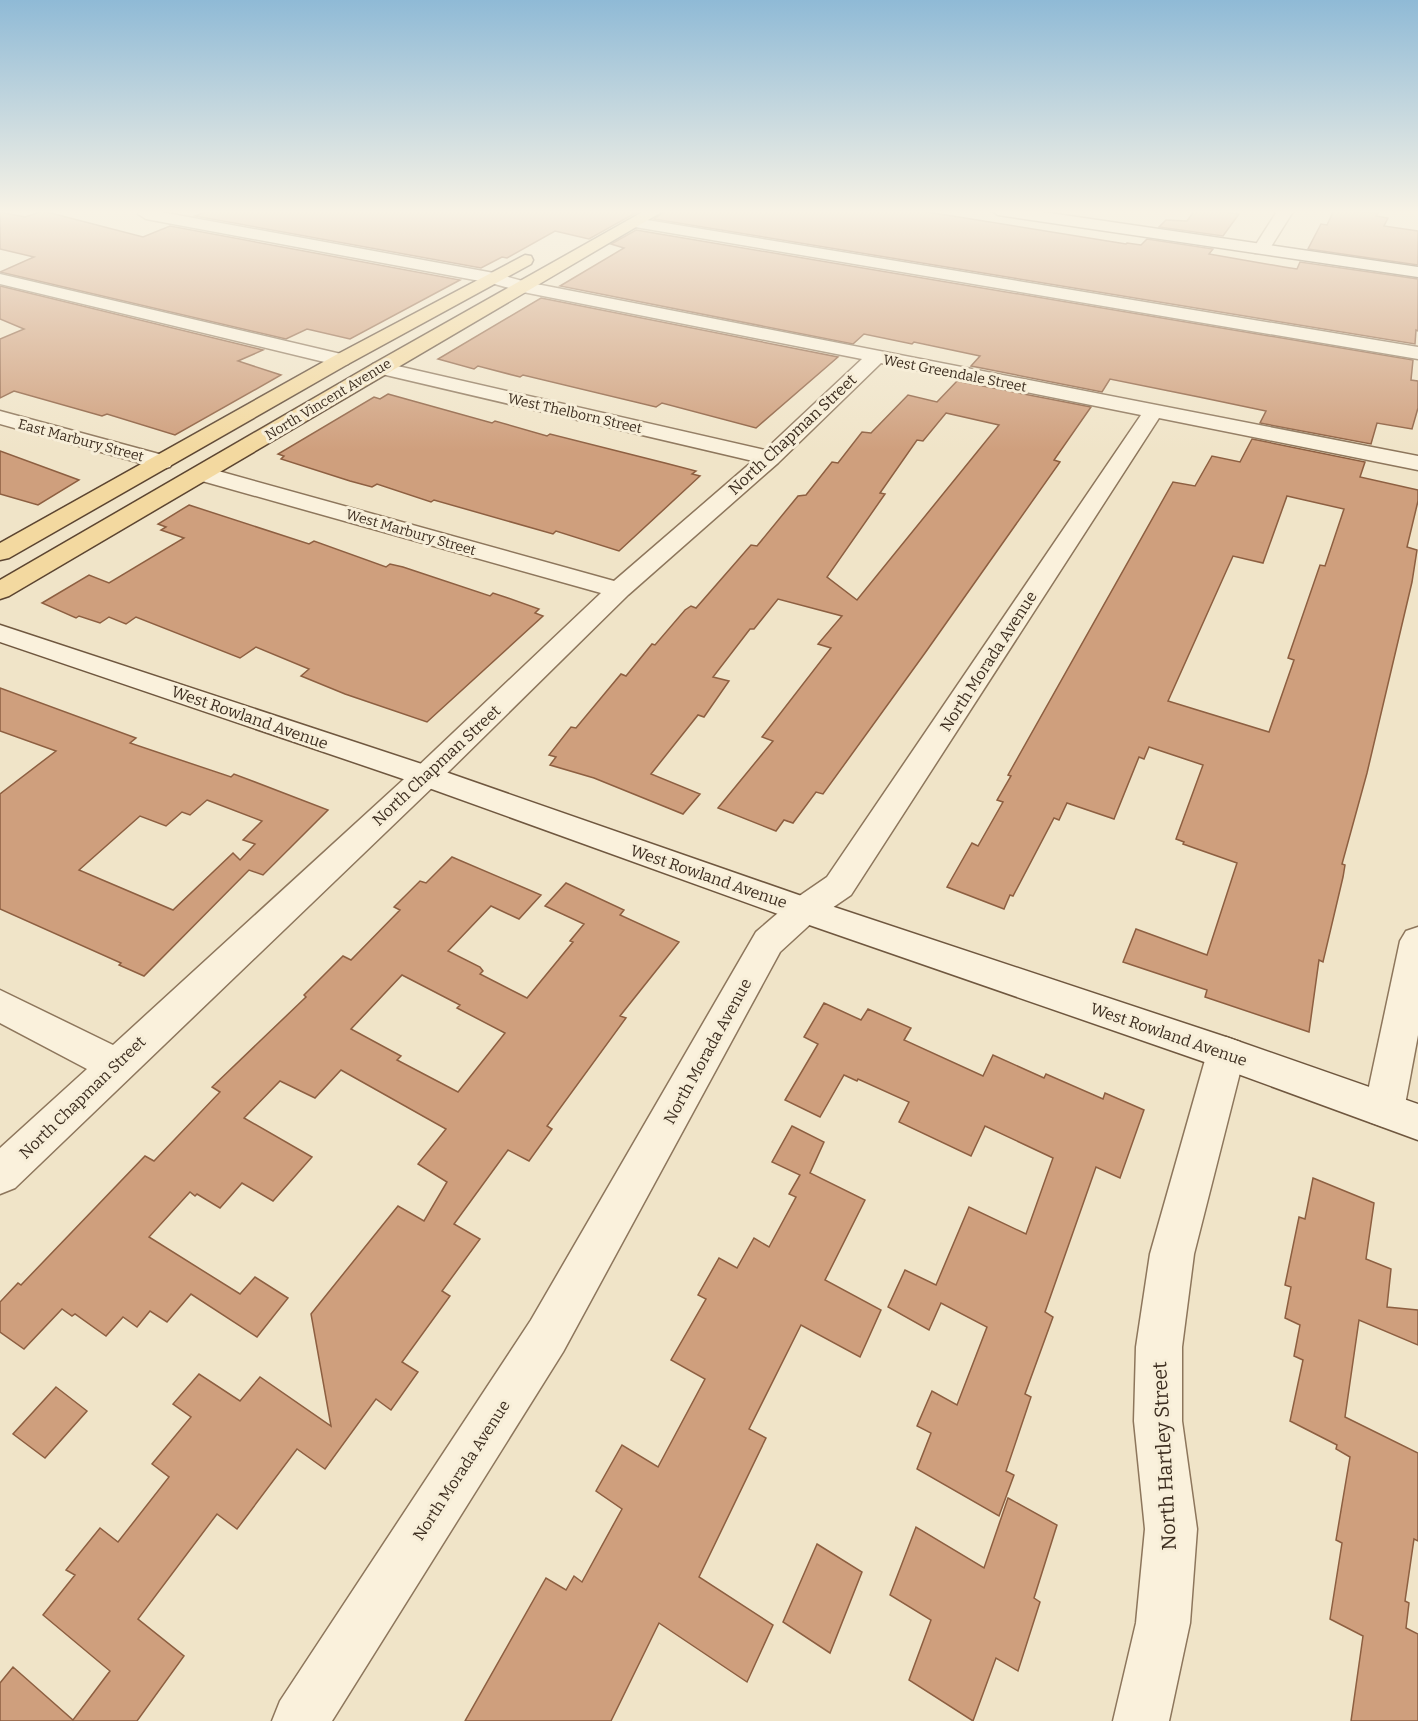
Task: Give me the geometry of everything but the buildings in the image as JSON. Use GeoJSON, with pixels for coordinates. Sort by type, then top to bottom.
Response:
{"type":"FeatureCollection","features":[{"type":"Feature","properties":{"kind":"main road","name":"North Vincent Avenue"},"geometry":{"type":"LineString","coordinates":[[0,553],[341,360],[471,290]]}},
{"type":"Feature","properties":{"kind":"main road","name":"North Vincent Avenue"},"geometry":{"type":"LineString","coordinates":[[0,591],[517,290]]}},
{"type":"Feature","properties":{"kind":"street"},"geometry":{"type":"LineString","coordinates":[[48,290],[341,360]]}},
{"type":"Feature","properties":{"kind":"street","name":"West Greendale Street"},"geometry":{"type":"LineString","coordinates":[[539,290],[1418,463]]}},
{"type":"Feature","properties":{"kind":"street"},"geometry":{"type":"LineString","coordinates":[[1038,290],[1418,353]]}},
{"type":"Feature","properties":{"kind":"street","name":"North Chapman Street"},"geometry":{"type":"LineString","coordinates":[[0,1175],[426,776],[619,590],[770,458],[875,358]]}},
{"type":"Feature","properties":{"kind":"street","name":"West Thelborn Street"},"geometry":{"type":"LineString","coordinates":[[380,368],[770,458]]}},
{"type":"Feature","properties":{"kind":"street","name":"North Morada Avenue"},"geometry":{"type":"LineString","coordinates":[[300,1721],[547,1336],[768,942],[804,910],[839,886],[1153,412]]}},
{"type":"Feature","properties":{"kind":"street","name":"East Marbury Street"},"geometry":{"type":"LineString","coordinates":[[0,417],[162,462]]}},
{"type":"Feature","properties":{"kind":"street","name":"West Marbury Street"},"geometry":{"type":"LineString","coordinates":[[203,474],[619,590]]}},
{"type":"Feature","properties":{"kind":"street","name":"West Rowland Avenue"},"geometry":{"type":"LineString","coordinates":[[0,633],[426,776],[804,910],[1226,1053],[1418,1122]]}},
{"type":"Feature","properties":{"kind":"street"},"geometry":{"type":"LineString","coordinates":[[1384,1110],[1418,941]]}},
{"type":"Feature","properties":{"kind":"street"},"geometry":{"type":"LineString","coordinates":[[0,1005],[115,1065]]}},
{"type":"Feature","properties":{"kind":"street","name":"North Hartley Street"},"geometry":{"type":"LineString","coordinates":[[1141,1721],[1163,1623],[1171,1529],[1158,1421],[1159,1347],[1172,1254],[1226,1053]]}}]}
